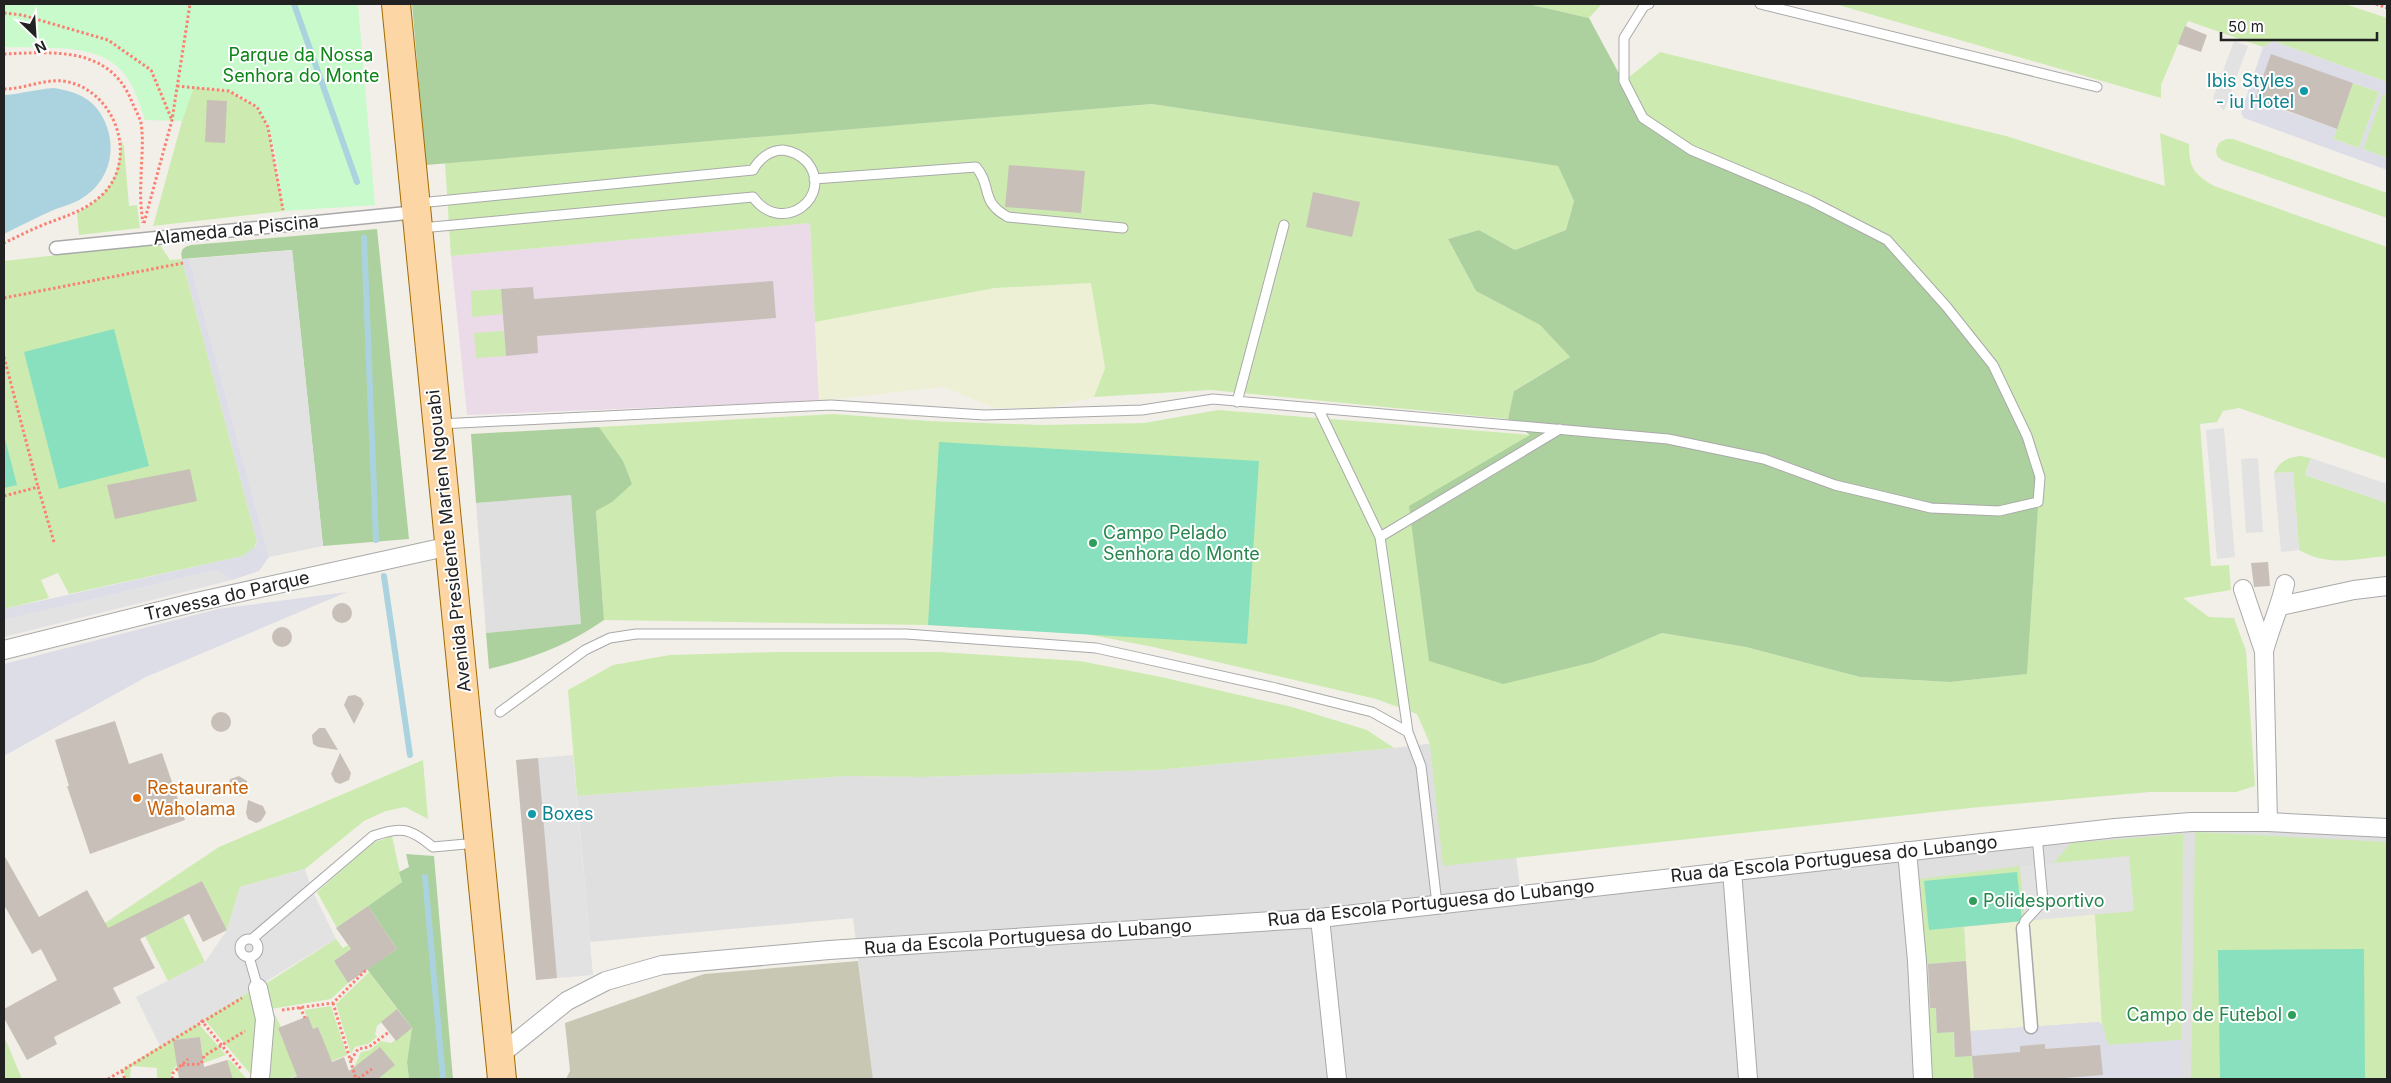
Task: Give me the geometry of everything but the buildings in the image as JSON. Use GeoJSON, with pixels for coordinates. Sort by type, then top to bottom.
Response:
{"type":"FeatureCollection","features":[{"type":"Feature","properties":{"kind":"main road","name":"Avenida Presidente Marien Ngouabi"},"geometry":{"type":"LineString","coordinates":[[396,4],[501,1067]]}},
{"type":"Feature","properties":{"kind":"street","name":"Alameda da Piscina"},"geometry":{"type":"LineString","coordinates":[[56,248],[417,214]]}},
{"type":"Feature","properties":{"kind":"street","name":"Travessa do Parque"},"geometry":{"type":"LineString","coordinates":[[4,650],[192,603],[450,546]]}},
{"type":"Feature","properties":{"kind":"street"},"geometry":{"type":"LineString","coordinates":[[2268,822],[2264,650],[2270,628],[2280,606],[2285,584]]}},
{"type":"Feature","properties":{"kind":"street"},"geometry":{"type":"LineString","coordinates":[[2280,606],[2354,590],[2387,586]]}},
{"type":"Feature","properties":{"kind":"street"},"geometry":{"type":"LineString","coordinates":[[2243,589],[2264,650]]}},
{"type":"Feature","properties":{"kind":"street","name":"Rua da Escola Portuguesa do Lubango"},"geometry":{"type":"LineString","coordinates":[[501,1067],[567,1001],[606,981],[662,965],[829,950],[1320,918],[2037,836],[2191,822],[2268,822],[2387,828]]}},
{"type":"Feature","properties":{"kind":"street"},"geometry":{"type":"LineString","coordinates":[[1907,851],[1917,961],[1923,1079]]}},
{"type":"Feature","properties":{"kind":"street"},"geometry":{"type":"LineString","coordinates":[[1732,870],[1748,1079]]}},
{"type":"Feature","properties":{"kind":"street"},"geometry":{"type":"LineString","coordinates":[[1320,918],[1337,1079]]}},
{"type":"Feature","properties":{"kind":"street"},"geometry":{"type":"LineString","coordinates":[[2023,928],[2031,1027]]}},
{"type":"Feature","properties":{"kind":"street"},"geometry":{"type":"LineString","coordinates":[[252,1076],[265,1019],[258,988]]}},
{"type":"Feature","properties":{"kind":"lane"},"geometry":{"type":"LineString","coordinates":[[438,424],[831,405],[984,415],[1142,410],[1213,399],[1668,439],[1764,459],[1835,485],[1931,508],[1999,511],[2038,502],[2040,477],[2027,436],[1993,365],[1946,306],[1887,240],[1808,200],[1691,150],[1643,118],[1624,81],[1624,38],[1644,6],[1649,4]]}},
{"type":"Feature","properties":{"kind":"lane"},"geometry":{"type":"LineString","coordinates":[[1760,4],[2097,87]]}},
{"type":"Feature","properties":{"kind":"lane"},"geometry":{"type":"LineString","coordinates":[[784,150],[803,158],[810,166],[814,180],[811,197],[805,205],[796,211],[786,214],[765,210],[753,197],[417,214],[752,170],[764,156],[784,150]]}},
{"type":"Feature","properties":{"kind":"lane"},"geometry":{"type":"LineString","coordinates":[[814,180],[976,167],[982,174],[994,209],[1008,217],[1123,228]]}},
{"type":"Feature","properties":{"kind":"lane"},"geometry":{"type":"LineString","coordinates":[[1237,402],[1284,225]]}},
{"type":"Feature","properties":{"kind":"lane"},"geometry":{"type":"LineString","coordinates":[[1318,408],[1380,536],[1408,732],[1421,766],[1437,904]]}},
{"type":"Feature","properties":{"kind":"lane"},"geometry":{"type":"LineString","coordinates":[[1380,536],[1560,429]]}},
{"type":"Feature","properties":{"kind":"lane"},"geometry":{"type":"LineString","coordinates":[[500,712],[584,650],[610,638],[636,634],[906,634],[1096,648],[1276,688],[1372,712],[1408,732]]}},
{"type":"Feature","properties":{"kind":"lane"},"geometry":{"type":"LineString","coordinates":[[258,988],[249,957],[242,952],[241,946],[244,941],[252,939],[373,836],[392,829],[404,829],[423,839],[433,847],[480,843]]}},
{"type":"Feature","properties":{"kind":"lane"},"geometry":{"type":"LineString","coordinates":[[2023,928],[2025,921],[2044,901],[2037,836]]}},
{"type":"Feature","properties":{"kind":"path"},"geometry":{"type":"LineString","coordinates":[[4,54],[56,52],[99,62],[114,72],[129,93],[141,123],[140,199],[144,226],[172,120],[190,4]]}},
{"type":"Feature","properties":{"kind":"path"},"geometry":{"type":"LineString","coordinates":[[2376,4],[2387,8]]}},
{"type":"Feature","properties":{"kind":"path"},"geometry":{"type":"LineString","coordinates":[[4,13],[22,15],[108,40],[151,70],[172,120]]}},
{"type":"Feature","properties":{"kind":"path"},"geometry":{"type":"LineString","coordinates":[[4,89],[18,89],[45,81],[64,81],[79,85],[95,94],[113,119],[120,139],[121,158],[115,177],[89,207],[39,226],[4,243]]}},
{"type":"Feature","properties":{"kind":"path"},"geometry":{"type":"LineString","coordinates":[[177,86],[229,91],[256,108],[268,128],[286,225]]}},
{"type":"Feature","properties":{"kind":"path"},"geometry":{"type":"LineString","coordinates":[[4,298],[183,263]]}},
{"type":"Feature","properties":{"kind":"path"},"geometry":{"type":"LineString","coordinates":[[4,357],[54,542]]}},
{"type":"Feature","properties":{"kind":"path"},"geometry":{"type":"LineString","coordinates":[[4,496],[38,486]]}},
{"type":"Feature","properties":{"kind":"path"},"geometry":{"type":"LineString","coordinates":[[182,1065],[201,1064],[204,1056],[265,1019],[270,1013],[333,1003],[367,970]]}},
{"type":"Feature","properties":{"kind":"path"},"geometry":{"type":"LineString","coordinates":[[108,1079],[258,988]]}},
{"type":"Feature","properties":{"kind":"path"},"geometry":{"type":"LineString","coordinates":[[333,1003],[357,1079],[372,1069]]}},
{"type":"Feature","properties":{"kind":"path"},"geometry":{"type":"LineString","coordinates":[[300,1007],[305,1018]]}},
{"type":"Feature","properties":{"kind":"path"},"geometry":{"type":"LineString","coordinates":[[202,1021],[252,1076]]}},
{"type":"Feature","properties":{"kind":"path"},"geometry":{"type":"LineString","coordinates":[[351,1061],[358,1049],[369,1047],[389,1032]]}},
{"type":"Feature","properties":{"kind":"path"},"geometry":{"type":"LineString","coordinates":[[172,1079],[174,1073],[188,1059]]}},
{"type":"Feature","properties":{"kind":"path"},"geometry":{"type":"LineString","coordinates":[[122,1071],[125,1079]]}},
{"type":"Feature","properties":{"kind":"shaded area"},"geometry":{"type":"Polygon","coordinates":[[[2234,41],[2248,46],[2224,111],[2213,98],[2234,41]]]}},
{"type":"Feature","properties":{"kind":"shaded area"},"geometry":{"type":"Polygon","coordinates":[[[2273,41],[2387,82],[2387,95],[2383,94],[2363,149],[2387,158],[2387,170],[2244,118],[2241,113],[2263,47],[2273,41]],[[2271,55],[2255,100],[2337,129],[2333,139],[2359,148],[2379,92],[2271,55]]]}},
{"type":"Feature","properties":{"kind":"shaded area"},"geometry":{"type":"Polygon","coordinates":[[[810,223],[819,401],[467,415],[451,256],[810,223]]]}},
{"type":"Feature","properties":{"kind":"shaded area"},"geometry":{"type":"Polygon","coordinates":[[[292,250],[323,546],[269,557],[189,259],[292,250]]]}},
{"type":"Feature","properties":{"kind":"shaded area"},"geometry":{"type":"Polygon","coordinates":[[[182,259],[189,259],[269,557],[259,571],[232,580],[216,570],[4,620],[4,609],[243,556],[256,546],[257,541],[182,259]]]}},
{"type":"Feature","properties":{"kind":"shaded area"},"geometry":{"type":"Polygon","coordinates":[[[1092,283],[1105,368],[1094,397],[1049,408],[995,408],[943,387],[819,401],[815,322],[995,288],[1092,283]]]}},
{"type":"Feature","properties":{"kind":"shaded area"},"geometry":{"type":"Polygon","coordinates":[[[2224,428],[2235,557],[2217,559],[2206,430],[2224,428]]]}},
{"type":"Feature","properties":{"kind":"shaded area"},"geometry":{"type":"Polygon","coordinates":[[[2258,458],[2263,532],[2246,533],[2241,459],[2258,458]]]}},
{"type":"Feature","properties":{"kind":"shaded area"},"geometry":{"type":"Polygon","coordinates":[[[2311,458],[2387,484],[2387,503],[2305,475],[2311,458]]]}},
{"type":"Feature","properties":{"kind":"shaded area"},"geometry":{"type":"Polygon","coordinates":[[[2293,472],[2299,550],[2281,552],[2274,473],[2293,472]]]}},
{"type":"Feature","properties":{"kind":"shaded area"},"geometry":{"type":"Polygon","coordinates":[[[571,494],[581,625],[486,633],[476,503],[571,494]]]}},
{"type":"Feature","properties":{"kind":"shaded area"},"geometry":{"type":"Polygon","coordinates":[[[216,570],[232,580],[4,637],[4,620],[216,570]]]}},
{"type":"Feature","properties":{"kind":"shaded area"},"geometry":{"type":"Polygon","coordinates":[[[347,592],[146,677],[4,756],[4,664],[218,609],[347,592]]]}},
{"type":"Feature","properties":{"kind":"shaded area"},"geometry":{"type":"Polygon","coordinates":[[[1500,735],[1521,894],[2115,828],[2387,828],[2387,1079],[873,1079],[853,918],[590,942],[577,796],[846,776],[921,777],[1156,770],[1394,748],[1500,735]]]}},
{"type":"Feature","properties":{"kind":"shaded area"},"geometry":{"type":"Polygon","coordinates":[[[573,755],[593,975],[536,980],[516,760],[573,755]]]}},
{"type":"Feature","properties":{"kind":"shaded area"},"geometry":{"type":"Polygon","coordinates":[[[2129,856],[2134,911],[2025,921],[2020,866],[2129,856]]]}},
{"type":"Feature","properties":{"kind":"shaded area"},"geometry":{"type":"Polygon","coordinates":[[[305,869],[311,888],[336,939],[160,1046],[136,997],[205,962],[227,930],[240,887],[305,869]]]}},
{"type":"Feature","properties":{"kind":"shaded area"},"geometry":{"type":"Polygon","coordinates":[[[2095,914],[2102,1024],[2098,1022],[1970,1031],[1964,927],[2095,914]]]}},
{"type":"Feature","properties":{"kind":"shaded area"},"geometry":{"type":"Polygon","coordinates":[[[858,961],[873,1079],[566,1079],[570,1071],[565,1023],[704,974],[858,961]]]}},
{"type":"Feature","properties":{"kind":"shaded area"},"geometry":{"type":"Polygon","coordinates":[[[2098,1022],[2102,1024],[2108,1045],[2181,1040],[2181,1079],[2050,1079],[2102,1075],[2100,1045],[2045,1049],[2045,1044],[2021,1046],[2020,1052],[1972,1056],[1970,1031],[2098,1022]]]}},
{"type":"Feature","properties":{"kind":"green space","name":"Parque da Nossa Senhora do Monte"},"geometry":{"type":"Polygon","coordinates":[[[4,4],[358,4],[375,205],[284,211],[272,141],[266,124],[257,110],[245,98],[225,90],[194,87],[182,121],[145,120],[135,92],[128,80],[119,68],[108,60],[80,50],[4,47],[4,4]]]}},
{"type":"Feature","properties":{"kind":"green space"},"geometry":{"type":"Polygon","coordinates":[[[412,4],[1528,4],[1589,18],[1643,118],[1691,150],[1887,240],[1993,365],[2040,477],[2027,674],[1950,682],[1860,677],[1746,647],[1662,633],[1594,662],[1503,684],[1429,661],[1409,506],[1530,435],[1508,419],[1514,391],[1570,357],[1540,325],[1476,291],[1448,239],[1479,230],[1515,250],[1566,230],[1574,201],[1558,166],[1152,104],[426,165],[412,4]]]}},
{"type":"Feature","properties":{"kind":"green space"},"geometry":{"type":"Polygon","coordinates":[[[1528,4],[1602,4],[1589,18],[1528,4]]]}},
{"type":"Feature","properties":{"kind":"green space"},"geometry":{"type":"Polygon","coordinates":[[[1835,4],[2345,4],[2387,18],[2387,82],[2273,41],[2263,47],[2188,21],[2161,85],[2161,98],[1835,4]]]}},
{"type":"Feature","properties":{"kind":"green space"},"geometry":{"type":"Polygon","coordinates":[[[1660,52],[2006,136],[2165,186],[2160,133],[2189,144],[2190,159],[2194,170],[2214,186],[2387,247],[2387,459],[2239,408],[2223,411],[2217,422],[2200,424],[2211,566],[2229,565],[2231,590],[2183,598],[2209,617],[2234,618],[2246,651],[2255,786],[2236,792],[2150,792],[1970,808],[1443,866],[1430,744],[1417,714],[1376,699],[1153,647],[1086,634],[928,625],[604,620],[596,510],[612,502],[622,461],[599,427],[834,414],[929,421],[1041,425],[1144,423],[1218,410],[1531,435],[1594,662],[1662,633],[1746,647],[1860,677],[1950,682],[2027,674],[2038,502],[1691,150],[1643,118],[1624,81],[1660,52]]]}},
{"type":"Feature","properties":{"kind":"green space"},"geometry":{"type":"Polygon","coordinates":[[[2353,83],[2379,92],[2359,148],[2333,139],[2353,83]]]}},
{"type":"Feature","properties":{"kind":"green space"},"geometry":{"type":"Polygon","coordinates":[[[193,87],[229,91],[257,107],[268,127],[284,211],[153,226],[193,87]]]}},
{"type":"Feature","properties":{"kind":"green space"},"geometry":{"type":"Polygon","coordinates":[[[2383,93],[2387,95],[2387,158],[2363,149],[2383,93]]]}},
{"type":"Feature","properties":{"kind":"green space"},"geometry":{"type":"Polygon","coordinates":[[[1152,104],[1558,166],[1574,201],[1566,230],[1515,250],[1479,230],[1448,239],[1476,291],[1540,325],[1570,357],[1515,390],[1508,419],[1211,390],[1094,397],[1105,368],[1091,283],[995,288],[815,322],[810,223],[451,256],[445,163],[1152,104]]]}},
{"type":"Feature","properties":{"kind":"green space"},"geometry":{"type":"Polygon","coordinates":[[[121,139],[124,147],[129,206],[137,205],[140,228],[79,235],[77,213],[105,192],[111,183],[119,163],[121,139]]]}},
{"type":"Feature","properties":{"kind":"green space"},"geometry":{"type":"Polygon","coordinates":[[[2226,139],[2233,139],[2387,193],[2387,218],[2223,161],[2217,156],[2216,150],[2219,143],[2226,139]]]}},
{"type":"Feature","properties":{"kind":"green space"},"geometry":{"type":"Polygon","coordinates":[[[377,229],[409,539],[323,546],[292,250],[182,259],[181,253],[184,248],[191,245],[377,229]]]}},
{"type":"Feature","properties":{"kind":"green space"},"geometry":{"type":"Polygon","coordinates":[[[160,245],[170,260],[182,259],[257,541],[253,551],[243,556],[69,594],[58,573],[41,580],[49,598],[4,609],[4,261],[160,245]]]}},
{"type":"Feature","properties":{"kind":"green space"},"geometry":{"type":"Polygon","coordinates":[[[501,289],[503,314],[472,317],[471,291],[501,289]]]}},
{"type":"Feature","properties":{"kind":"green space"},"geometry":{"type":"Polygon","coordinates":[[[114,329],[149,466],[59,489],[24,352],[114,329]]]}},
{"type":"Feature","properties":{"kind":"green space"},"geometry":{"type":"Polygon","coordinates":[[[504,331],[506,356],[476,358],[474,333],[504,331]]]}},
{"type":"Feature","properties":{"kind":"green space"},"geometry":{"type":"Polygon","coordinates":[[[599,427],[623,461],[632,484],[612,502],[596,511],[604,620],[577,637],[549,650],[489,669],[486,633],[581,624],[571,495],[476,503],[471,434],[599,427]]]}},
{"type":"Feature","properties":{"kind":"green space"},"geometry":{"type":"Polygon","coordinates":[[[4,435],[17,485],[4,488],[4,435]]]}},
{"type":"Feature","properties":{"kind":"green space","name":"Campo Pelado Senhora do Monte"},"geometry":{"type":"Polygon","coordinates":[[[939,442],[1259,461],[1247,644],[928,625],[939,442]]]}},
{"type":"Feature","properties":{"kind":"green space"},"geometry":{"type":"Polygon","coordinates":[[[2301,456],[2311,458],[2305,475],[2387,503],[2387,556],[2353,560],[2331,560],[2321,559],[2299,550],[2293,472],[2274,473],[2285,460],[2301,456]]]}},
{"type":"Feature","properties":{"kind":"green space"},"geometry":{"type":"Polygon","coordinates":[[[777,652],[939,652],[1080,661],[1161,677],[1292,707],[1367,730],[1394,748],[1156,770],[921,777],[846,776],[577,796],[568,690],[613,665],[670,655],[777,652]]]}},
{"type":"Feature","properties":{"kind":"green space"},"geometry":{"type":"Polygon","coordinates":[[[423,760],[428,819],[405,807],[386,811],[364,821],[305,869],[240,887],[227,930],[202,881],[105,930],[102,925],[219,847],[423,760]]]}},
{"type":"Feature","properties":{"kind":"green space"},"geometry":{"type":"Polygon","coordinates":[[[2195,832],[2387,842],[2387,1079],[2191,1079],[2195,832]]]}},
{"type":"Feature","properties":{"kind":"green space"},"geometry":{"type":"Polygon","coordinates":[[[2183,834],[2181,1040],[2108,1045],[2102,1024],[2095,914],[2134,911],[2053,864],[2071,843],[2183,834]]]}},
{"type":"Feature","properties":{"kind":"green space"},"geometry":{"type":"Polygon","coordinates":[[[392,836],[402,882],[337,928],[317,892],[372,843],[392,836]]]}},
{"type":"Feature","properties":{"kind":"green space"},"geometry":{"type":"Polygon","coordinates":[[[406,854],[434,856],[453,1079],[409,1079],[407,1062],[412,1028],[367,969],[397,949],[368,906],[402,882],[399,872],[409,867],[406,854]]]}},
{"type":"Feature","properties":{"kind":"green space"},"geometry":{"type":"Polygon","coordinates":[[[2020,866],[2025,921],[1929,930],[1964,927],[1966,961],[1927,964],[1930,1008],[1936,1008],[1937,1033],[1953,1032],[1955,1057],[1972,1056],[1974,1079],[1931,1079],[1920,879],[2020,866]]]}},
{"type":"Feature","properties":{"kind":"green space","name":"Polidesportivo"},"geometry":{"type":"Polygon","coordinates":[[[2017,872],[2022,921],[1929,930],[1924,881],[2017,872]]]}},
{"type":"Feature","properties":{"kind":"green space"},"geometry":{"type":"Polygon","coordinates":[[[183,917],[205,962],[168,981],[145,936],[183,917]]]}},
{"type":"Feature","properties":{"kind":"green space"},"geometry":{"type":"Polygon","coordinates":[[[336,939],[343,948],[348,945],[351,949],[334,961],[348,983],[331,999],[271,1009],[262,986],[336,939]]]}},
{"type":"Feature","properties":{"kind":"green space","name":"Campo de Futebol"},"geometry":{"type":"Polygon","coordinates":[[[2364,949],[2365,1079],[2220,1079],[2218,950],[2364,949]]]}},
{"type":"Feature","properties":{"kind":"green space"},"geometry":{"type":"Polygon","coordinates":[[[369,972],[397,1009],[377,1026],[375,1034],[377,1037],[368,1044],[355,1047],[351,1054],[336,1004],[369,972]]]}},
{"type":"Feature","properties":{"kind":"green space"},"geometry":{"type":"Polygon","coordinates":[[[250,991],[257,1014],[252,1076],[204,1019],[250,991]]]}},
{"type":"Feature","properties":{"kind":"green space"},"geometry":{"type":"Polygon","coordinates":[[[331,1006],[347,1055],[288,1079],[268,1079],[273,1015],[275,1015],[281,1027],[278,1028],[286,1048],[321,1034],[318,1027],[313,1029],[304,1010],[331,1006]]]}},
{"type":"Feature","properties":{"kind":"green space"},"geometry":{"type":"Polygon","coordinates":[[[198,1023],[226,1055],[201,1064],[203,1057],[200,1037],[174,1040],[177,1065],[170,1079],[157,1079],[157,1068],[131,1066],[130,1079],[127,1079],[123,1070],[129,1065],[198,1023]]]}},
{"type":"Feature","properties":{"kind":"green space"},"geometry":{"type":"Polygon","coordinates":[[[412,1028],[407,1062],[409,1079],[377,1079],[379,1078],[358,1076],[355,1065],[361,1052],[370,1050],[381,1041],[391,1043],[412,1028]]]}},
{"type":"Feature","properties":{"kind":"green space"},"geometry":{"type":"Polygon","coordinates":[[[4,1036],[22,1079],[4,1079],[4,1036]]]}},
{"type":"Feature","properties":{"kind":"green space"},"geometry":{"type":"Polygon","coordinates":[[[227,1060],[230,1060],[247,1079],[232,1079],[227,1060]]]}},
{"type":"Feature","properties":{"kind":"water"},"geometry":{"type":"Polygon","coordinates":[[[54,88],[78,94],[91,102],[101,114],[109,133],[111,144],[108,165],[98,184],[81,199],[53,210],[4,234],[4,95],[54,88]]]}},
{"type":"Feature","properties":{"kind":"waterway"},"geometry":{"type":"LineString","coordinates":[[294,4],[357,182]]}},
{"type":"Feature","properties":{"kind":"waterway"},"geometry":{"type":"LineString","coordinates":[[364,238],[376,540]]}},
{"type":"Feature","properties":{"kind":"waterway"},"geometry":{"type":"LineString","coordinates":[[384,576],[410,755]]}},
{"type":"Feature","properties":{"kind":"waterway"},"geometry":{"type":"LineString","coordinates":[[425,877],[443,1079]]}},
{"type":"Feature","properties":{"kind":"place","name":"Ibis Styles - iu Hotel"},"geometry":{"type":"Point","coordinates":[2304,91]}},
{"type":"Feature","properties":{"kind":"place","name":"Campo Pelado Senhora do Monte"},"geometry":{"type":"Point","coordinates":[1093,543]}},
{"type":"Feature","properties":{"kind":"place","name":"Restaurante Waholama"},"geometry":{"type":"Point","coordinates":[137,798]}},
{"type":"Feature","properties":{"kind":"place","name":"Boxes"},"geometry":{"type":"Point","coordinates":[532,814]}},
{"type":"Feature","properties":{"kind":"place","name":"Polidesportivo"},"geometry":{"type":"Point","coordinates":[1973,901]}},
{"type":"Feature","properties":{"kind":"place","name":"Campo de Futebol"},"geometry":{"type":"Point","coordinates":[2292,1015]}}]}
